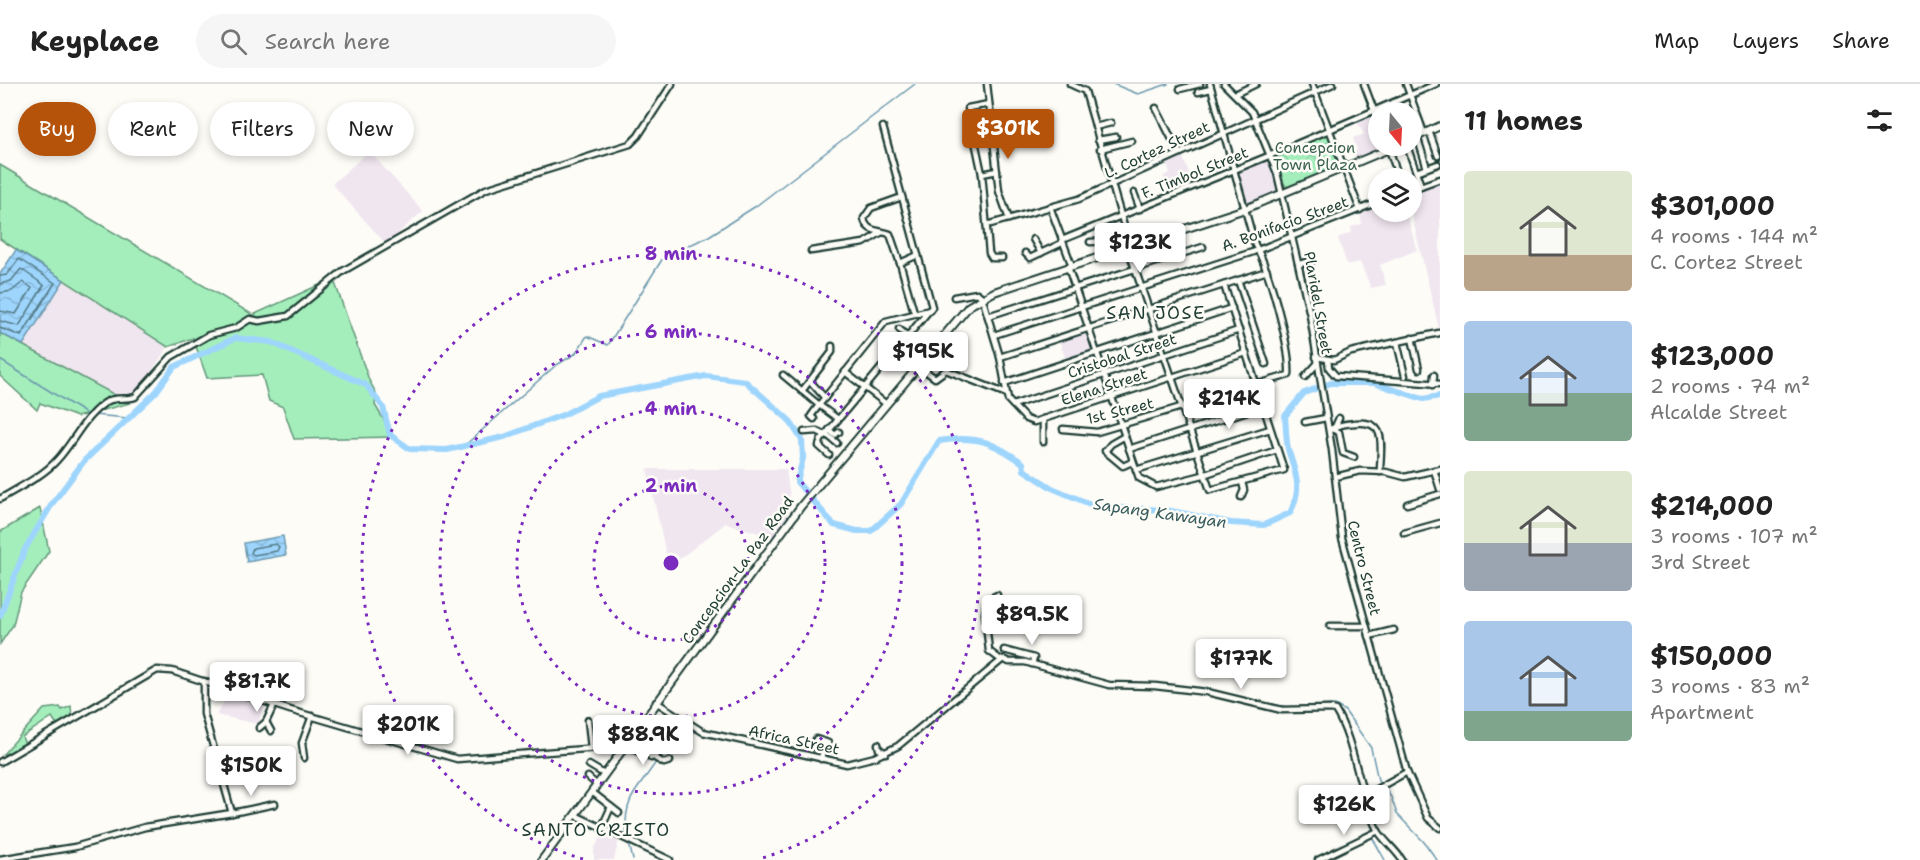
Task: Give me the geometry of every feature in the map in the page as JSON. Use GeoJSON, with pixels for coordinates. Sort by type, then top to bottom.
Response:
{"type":"FeatureCollection","features":[{"type":"Feature","properties":{"kind":"main road"},"geometry":{"type":"LineString","coordinates":[[1422,134],[1440,126]]}},
{"type":"Feature","properties":{"kind":"main road","name":"Concepcion-La Paz Road"},"geometry":{"type":"LineString","coordinates":[[542,860],[804,501],[969,306],[982,297],[1245,209],[1370,156]]}},
{"type":"Feature","properties":{"kind":"street"},"geometry":{"type":"LineString","coordinates":[[0,500],[56,461],[74,440],[77,432],[104,404],[111,400],[135,397],[168,359],[182,349],[209,335],[237,328],[249,319],[259,321],[288,316],[344,271],[486,189],[630,144],[639,136],[672,84]]}},
{"type":"Feature","properties":{"kind":"street"},"geometry":{"type":"LineString","coordinates":[[987,84],[999,191],[1009,219]]}},
{"type":"Feature","properties":{"kind":"street"},"geometry":{"type":"LineString","coordinates":[[1070,84],[1084,89],[1135,268],[1208,489],[1284,470],[1224,285]]}},
{"type":"Feature","properties":{"kind":"street"},"geometry":{"type":"LineString","coordinates":[[1180,89],[1200,84]]}},
{"type":"Feature","properties":{"kind":"street","name":"Plaridel Street"},"geometry":{"type":"LineString","coordinates":[[1224,84],[1255,117],[1271,155],[1283,194],[1299,264],[1317,364]]}},
{"type":"Feature","properties":{"kind":"street"},"geometry":{"type":"LineString","coordinates":[[1235,94],[1256,84]]}},
{"type":"Feature","properties":{"kind":"street"},"geometry":{"type":"LineString","coordinates":[[1312,84],[1360,210]]}},
{"type":"Feature","properties":{"kind":"street","name":"L. Cortez Street"},"geometry":{"type":"LineString","coordinates":[[987,225],[1050,207],[1112,185],[1222,132],[1333,84]]}},
{"type":"Feature","properties":{"kind":"street"},"geometry":{"type":"LineString","coordinates":[[1364,84],[1371,102]]}},
{"type":"Feature","properties":{"kind":"street"},"geometry":{"type":"LineString","coordinates":[[1406,84],[1412,102]]}},
{"type":"Feature","properties":{"kind":"street","name":"F. Timbol Street"},"geometry":{"type":"LineString","coordinates":[[1394,102],[1436,84]]}},
{"type":"Feature","properties":{"kind":"street"},"geometry":{"type":"LineString","coordinates":[[1000,357],[1267,271],[1245,209],[1210,87],[1198,92]]}},
{"type":"Feature","properties":{"kind":"street"},"geometry":{"type":"LineString","coordinates":[[989,104],[968,108],[982,174],[990,256],[1002,258]]}},
{"type":"Feature","properties":{"kind":"street"},"geometry":{"type":"LineString","coordinates":[[1156,108],[1179,153]]}},
{"type":"Feature","properties":{"kind":"street","name":"F. Timbol Street"},"geometry":{"type":"LineString","coordinates":[[1041,253],[1062,241],[1368,113]]}},
{"type":"Feature","properties":{"kind":"street"},"geometry":{"type":"LineString","coordinates":[[1095,127],[1111,123]]}},
{"type":"Feature","properties":{"kind":"street"},"geometry":{"type":"LineString","coordinates":[[829,455],[819,444],[932,306],[883,128]]}},
{"type":"Feature","properties":{"kind":"street"},"geometry":{"type":"LineString","coordinates":[[1098,140],[1116,136]]}},
{"type":"Feature","properties":{"kind":"street"},"geometry":{"type":"LineString","coordinates":[[1422,137],[1438,156]]}},
{"type":"Feature","properties":{"kind":"street"},"geometry":{"type":"LineString","coordinates":[[1100,149],[1132,141]]}},
{"type":"Feature","properties":{"kind":"street"},"geometry":{"type":"LineString","coordinates":[[1422,144],[1427,168]]}},
{"type":"Feature","properties":{"kind":"street"},"geometry":{"type":"LineString","coordinates":[[1422,169],[1438,164]]}},
{"type":"Feature","properties":{"kind":"street"},"geometry":{"type":"LineString","coordinates":[[982,174],[997,171]]}},
{"type":"Feature","properties":{"kind":"street"},"geometry":{"type":"LineString","coordinates":[[1422,186],[1440,179]]}},
{"type":"Feature","properties":{"kind":"street"},"geometry":{"type":"LineString","coordinates":[[1134,192],[1140,209]]}},
{"type":"Feature","properties":{"kind":"street"},"geometry":{"type":"LineString","coordinates":[[902,197],[867,212],[865,224],[873,231],[890,234],[914,312]]}},
{"type":"Feature","properties":{"kind":"street","name":"A. Bonifacio Street"},"geometry":{"type":"LineString","coordinates":[[994,335],[1293,237],[1368,206]]}},
{"type":"Feature","properties":{"kind":"street"},"geometry":{"type":"LineString","coordinates":[[1050,207],[1139,478],[1154,487],[1203,475],[1277,450]]}},
{"type":"Feature","properties":{"kind":"street"},"geometry":{"type":"LineString","coordinates":[[811,251],[864,243],[882,232]]}},
{"type":"Feature","properties":{"kind":"street"},"geometry":{"type":"LineString","coordinates":[[1025,253],[1029,258],[1041,253],[1033,239]]}},
{"type":"Feature","properties":{"kind":"street"},"geometry":{"type":"LineString","coordinates":[[1090,242],[1109,241],[1116,252]]}},
{"type":"Feature","properties":{"kind":"street"},"geometry":{"type":"LineString","coordinates":[[988,316],[1203,247]]}},
{"type":"Feature","properties":{"kind":"street"},"geometry":{"type":"LineString","coordinates":[[900,263],[918,255]]}},
{"type":"Feature","properties":{"kind":"street"},"geometry":{"type":"LineString","coordinates":[[1299,264],[1312,261]]}},
{"type":"Feature","properties":{"kind":"street","name":"1st Street"},"geometry":{"type":"LineString","coordinates":[[1063,429],[1090,433],[1256,383],[1286,377],[1289,371],[1288,361],[1267,271]]}},
{"type":"Feature","properties":{"kind":"street"},"geometry":{"type":"LineString","coordinates":[[1238,280],[1266,364]]}},
{"type":"Feature","properties":{"kind":"street"},"geometry":{"type":"LineString","coordinates":[[954,297],[977,293],[982,297],[1000,357],[1007,394],[1013,405],[1026,419],[1041,420],[1043,442]]}},
{"type":"Feature","properties":{"kind":"street","name":"Cristobal Street"},"geometry":{"type":"LineString","coordinates":[[1004,383],[1232,308]]}},
{"type":"Feature","properties":{"kind":"street"},"geometry":{"type":"LineString","coordinates":[[814,419],[811,416],[819,405],[886,321],[930,309]]}},
{"type":"Feature","properties":{"kind":"street"},"geometry":{"type":"LineString","coordinates":[[899,329],[907,336]]}},
{"type":"Feature","properties":{"kind":"street","name":"Cristobal Street"},"geometry":{"type":"LineString","coordinates":[[1013,405],[1239,330]]}},
{"type":"Feature","properties":{"kind":"street"},"geometry":{"type":"LineString","coordinates":[[1316,357],[1328,360],[1439,333]]}},
{"type":"Feature","properties":{"kind":"street"},"geometry":{"type":"LineString","coordinates":[[1412,339],[1419,369]]}},
{"type":"Feature","properties":{"kind":"street"},"geometry":{"type":"LineString","coordinates":[[1397,342],[1405,376]]}},
{"type":"Feature","properties":{"kind":"street"},"geometry":{"type":"LineString","coordinates":[[802,391],[832,352],[832,346]]}},
{"type":"Feature","properties":{"kind":"street"},"geometry":{"type":"LineString","coordinates":[[917,365],[935,378],[946,370],[961,351]]}},
{"type":"Feature","properties":{"kind":"street","name":"Elena Street"},"geometry":{"type":"LineString","coordinates":[[1041,420],[1246,353]]}},
{"type":"Feature","properties":{"kind":"street"},"geometry":{"type":"LineString","coordinates":[[1328,360],[1329,368],[1336,376],[1440,384]]}},
{"type":"Feature","properties":{"kind":"street"},"geometry":{"type":"LineString","coordinates":[[1305,377],[1317,364]]}},
{"type":"Feature","properties":{"kind":"street","name":"Centro Street"},"geometry":{"type":"LineString","coordinates":[[1317,364],[1326,418],[1332,428],[1342,538],[1407,772],[1428,818],[1440,829]]}},
{"type":"Feature","properties":{"kind":"street"},"geometry":{"type":"LineString","coordinates":[[946,370],[1007,394]]}},
{"type":"Feature","properties":{"kind":"street"},"geometry":{"type":"LineString","coordinates":[[845,372],[885,404]]}},
{"type":"Feature","properties":{"kind":"street"},"geometry":{"type":"LineString","coordinates":[[783,375],[838,418]]}},
{"type":"Feature","properties":{"kind":"street"},"geometry":{"type":"LineString","coordinates":[[1433,385],[1434,375]]}},
{"type":"Feature","properties":{"kind":"street"},"geometry":{"type":"LineString","coordinates":[[810,381],[825,398]]}},
{"type":"Feature","properties":{"kind":"street"},"geometry":{"type":"LineString","coordinates":[[1129,449],[1263,406]]}},
{"type":"Feature","properties":{"kind":"street"},"geometry":{"type":"LineString","coordinates":[[1305,422],[1326,418]]}},
{"type":"Feature","properties":{"kind":"street"},"geometry":{"type":"LineString","coordinates":[[1332,428],[1339,418]]}},
{"type":"Feature","properties":{"kind":"street"},"geometry":{"type":"LineString","coordinates":[[1332,428],[1369,421],[1376,427],[1382,447],[1380,472]]}},
{"type":"Feature","properties":{"kind":"street"},"geometry":{"type":"LineString","coordinates":[[1332,428],[1341,435],[1343,453],[1354,457]]}},
{"type":"Feature","properties":{"kind":"street"},"geometry":{"type":"LineString","coordinates":[[1136,470],[1270,429]]}},
{"type":"Feature","properties":{"kind":"street"},"geometry":{"type":"LineString","coordinates":[[804,432],[817,431],[836,435],[839,432]]}},
{"type":"Feature","properties":{"kind":"street"},"geometry":{"type":"LineString","coordinates":[[827,433],[837,443]]}},
{"type":"Feature","properties":{"kind":"street"},"geometry":{"type":"LineString","coordinates":[[1125,436],[1111,444],[1105,452],[1123,466],[1132,462]]}},
{"type":"Feature","properties":{"kind":"street"},"geometry":{"type":"LineString","coordinates":[[1335,477],[1360,471],[1405,477],[1437,470],[1440,489]]}},
{"type":"Feature","properties":{"kind":"street"},"geometry":{"type":"LineString","coordinates":[[1241,496],[1244,490],[1242,482]]}},
{"type":"Feature","properties":{"kind":"street"},"geometry":{"type":"LineString","coordinates":[[1407,504],[1440,494]]}},
{"type":"Feature","properties":{"kind":"street"},"geometry":{"type":"LineString","coordinates":[[1404,533],[1440,523]]}},
{"type":"Feature","properties":{"kind":"street"},"geometry":{"type":"LineString","coordinates":[[997,595],[987,600],[985,614],[989,651],[1005,660],[1033,662],[1109,685],[1155,686],[1207,692],[1282,710],[1334,709],[1341,722],[1378,831],[1402,860]]}},
{"type":"Feature","properties":{"kind":"street"},"geometry":{"type":"LineString","coordinates":[[1330,626],[1366,626]]}},
{"type":"Feature","properties":{"kind":"street"},"geometry":{"type":"LineString","coordinates":[[1369,636],[1394,630]]}},
{"type":"Feature","properties":{"kind":"street"},"geometry":{"type":"LineString","coordinates":[[1004,650],[1031,657],[1033,662]]}},
{"type":"Feature","properties":{"kind":"street","name":"Africa Street"},"geometry":{"type":"LineString","coordinates":[[656,702],[703,732],[847,764],[886,753],[1005,660]]}},
{"type":"Feature","properties":{"kind":"street"},"geometry":{"type":"LineString","coordinates":[[0,762],[153,671],[172,671],[274,705],[463,759],[625,745],[638,751],[648,752]]}},
{"type":"Feature","properties":{"kind":"street"},"geometry":{"type":"LineString","coordinates":[[204,681],[204,714],[232,813]]}},
{"type":"Feature","properties":{"kind":"street"},"geometry":{"type":"LineString","coordinates":[[259,728],[266,722],[274,705]]}},
{"type":"Feature","properties":{"kind":"street"},"geometry":{"type":"LineString","coordinates":[[929,714],[938,714]]}},
{"type":"Feature","properties":{"kind":"street"},"geometry":{"type":"LineString","coordinates":[[647,715],[656,722]]}},
{"type":"Feature","properties":{"kind":"street"},"geometry":{"type":"LineString","coordinates":[[304,758],[302,743],[312,716]]}},
{"type":"Feature","properties":{"kind":"street"},"geometry":{"type":"LineString","coordinates":[[588,720],[591,747]]}},
{"type":"Feature","properties":{"kind":"street"},"geometry":{"type":"LineString","coordinates":[[266,722],[271,731]]}},
{"type":"Feature","properties":{"kind":"street"},"geometry":{"type":"LineString","coordinates":[[633,733],[647,747],[651,758],[670,760]]}},
{"type":"Feature","properties":{"kind":"street"},"geometry":{"type":"LineString","coordinates":[[814,747],[816,739],[826,743],[821,759]]}},
{"type":"Feature","properties":{"kind":"street"},"geometry":{"type":"LineString","coordinates":[[878,744],[879,749],[886,753]]}},
{"type":"Feature","properties":{"kind":"street"},"geometry":{"type":"LineString","coordinates":[[657,759],[660,752]]}},
{"type":"Feature","properties":{"kind":"street"},"geometry":{"type":"LineString","coordinates":[[589,765],[604,774]]}},
{"type":"Feature","properties":{"kind":"street"},"geometry":{"type":"LineString","coordinates":[[1365,796],[1407,772]]}},
{"type":"Feature","properties":{"kind":"street"},"geometry":{"type":"LineString","coordinates":[[588,777],[597,785]]}},
{"type":"Feature","properties":{"kind":"street"},"geometry":{"type":"LineString","coordinates":[[592,792],[619,813]]}},
{"type":"Feature","properties":{"kind":"street"},"geometry":{"type":"LineString","coordinates":[[0,859],[75,847],[145,827],[275,804]]}},
{"type":"Feature","properties":{"kind":"street"},"geometry":{"type":"LineString","coordinates":[[601,830],[611,807]]}},
{"type":"Feature","properties":{"kind":"street"},"geometry":{"type":"LineString","coordinates":[[574,815],[601,830],[670,860]]}},
{"type":"Feature","properties":{"kind":"street"},"geometry":{"type":"LineString","coordinates":[[1320,860],[1378,831]]}},
{"type":"Feature","properties":{"kind":"shaded area"},"geometry":{"type":"Polygon","coordinates":[[[1368,116],[1368,154],[1356,159],[1353,152],[1357,150],[1353,138],[1364,134],[1356,120],[1368,116]]]}},
{"type":"Feature","properties":{"kind":"shaded area"},"geometry":{"type":"Polygon","coordinates":[[[1182,155],[1193,183],[1171,192],[1163,176],[1170,173],[1166,162],[1182,155]]]}},
{"type":"Feature","properties":{"kind":"shaded area"},"geometry":{"type":"Polygon","coordinates":[[[363,156],[374,156],[423,211],[386,244],[332,184],[363,156]]]}},
{"type":"Feature","properties":{"kind":"shaded area"},"geometry":{"type":"Polygon","coordinates":[[[1267,159],[1279,192],[1246,205],[1237,172],[1267,159]]]}},
{"type":"Feature","properties":{"kind":"shaded area"},"geometry":{"type":"Polygon","coordinates":[[[1440,183],[1440,333],[1413,222],[1422,222],[1422,189],[1440,183]]]}},
{"type":"Feature","properties":{"kind":"shaded area"},"geometry":{"type":"Polygon","coordinates":[[[1368,209],[1368,222],[1409,222],[1417,250],[1380,265],[1386,285],[1371,288],[1360,262],[1347,265],[1338,238],[1352,232],[1351,227],[1362,224],[1360,213],[1368,209]]]}},
{"type":"Feature","properties":{"kind":"shaded area"},"geometry":{"type":"Polygon","coordinates":[[[64,280],[168,347],[130,403],[23,345],[64,280]]]}},
{"type":"Feature","properties":{"kind":"shaded area"},"geometry":{"type":"Polygon","coordinates":[[[1087,331],[1094,351],[1066,360],[1059,340],[1087,331]]]}},
{"type":"Feature","properties":{"kind":"shaded area"},"geometry":{"type":"Polygon","coordinates":[[[647,469],[786,469],[791,504],[785,512],[791,516],[774,538],[726,523],[673,564],[668,563],[647,469]]]}},
{"type":"Feature","properties":{"kind":"shaded area"},"geometry":{"type":"Polygon","coordinates":[[[230,692],[265,704],[258,724],[216,715],[230,692]]]}},
{"type":"Feature","properties":{"kind":"shaded area"},"geometry":{"type":"Polygon","coordinates":[[[604,832],[619,839],[614,860],[594,860],[594,849],[604,832]]]}},
{"type":"Feature","properties":{"kind":"green space","name":"Concepcion Town Plaza"},"geometry":{"type":"Polygon","coordinates":[[[1328,132],[1342,166],[1286,189],[1274,156],[1328,132]]]}},
{"type":"Feature","properties":{"kind":"green space"},"geometry":{"type":"Polygon","coordinates":[[[0,165],[253,315],[341,275],[335,283],[369,380],[376,393],[375,405],[394,437],[294,439],[283,407],[269,401],[262,375],[207,378],[193,338],[168,347],[0,239],[0,165]]]}},
{"type":"Feature","properties":{"kind":"green space"},"geometry":{"type":"Polygon","coordinates":[[[0,333],[130,403],[77,417],[40,403],[37,410],[0,376],[0,333]]]}},
{"type":"Feature","properties":{"kind":"green space"},"geometry":{"type":"Polygon","coordinates":[[[40,508],[49,551],[21,592],[13,625],[0,644],[0,532],[40,508]]]}},
{"type":"Feature","properties":{"kind":"green space"},"geometry":{"type":"Polygon","coordinates":[[[71,706],[72,716],[57,725],[52,717],[22,737],[25,744],[8,754],[3,754],[44,709],[60,707],[62,710],[71,706]]]}},
{"type":"Feature","properties":{"kind":"water"},"geometry":{"type":"Polygon","coordinates":[[[16,250],[64,280],[23,345],[0,333],[0,274],[16,250]]]}},
{"type":"Feature","properties":{"kind":"water"},"geometry":{"type":"Polygon","coordinates":[[[283,536],[286,555],[247,562],[244,543],[283,536]]]}},
{"type":"Feature","properties":{"kind":"waterway"},"geometry":{"type":"LineString","coordinates":[[464,446],[555,366],[575,354],[587,336],[608,345],[663,258],[709,236],[756,206],[915,84]]}},
{"type":"Feature","properties":{"kind":"waterway"},"geometry":{"type":"LineString","coordinates":[[1113,84],[1138,94],[1168,84]]}},
{"type":"Feature","properties":{"kind":"waterway","name":"Sapang Kawayan"},"geometry":{"type":"LineString","coordinates":[[0,616],[25,549],[52,504],[84,461],[156,392],[174,367],[235,338],[271,342],[366,385],[383,407],[390,435],[410,449],[447,450],[504,437],[565,414],[599,396],[706,376],[745,381],[789,420],[802,440],[803,458],[797,482],[834,525],[857,531],[871,531],[901,504],[939,441],[952,439],[974,440],[993,445],[1023,463],[1024,470],[1052,488],[1097,507],[1166,510],[1231,523],[1264,525],[1290,513],[1294,504],[1297,481],[1288,449],[1285,416],[1304,393],[1331,383],[1374,383],[1423,399],[1440,396]]}},
{"type":"Feature","properties":{"kind":"waterway"},"geometry":{"type":"LineString","coordinates":[[0,360],[88,415]]}},
{"type":"Feature","properties":{"kind":"waterway"},"geometry":{"type":"LineString","coordinates":[[93,415],[128,418]]}},
{"type":"Feature","properties":{"kind":"waterway"},"geometry":{"type":"LineString","coordinates":[[1010,660],[1030,661],[1090,677]]}},
{"type":"Feature","properties":{"kind":"waterway"},"geometry":{"type":"LineString","coordinates":[[853,765],[883,757],[898,750],[1006,661]]}},
{"type":"Feature","properties":{"kind":"waterway"},"geometry":{"type":"LineString","coordinates":[[1100,681],[1119,683]]}},
{"type":"Feature","properties":{"kind":"waterway"},"geometry":{"type":"LineString","coordinates":[[1154,684],[1223,694]]}},
{"type":"Feature","properties":{"kind":"waterway"},"geometry":{"type":"LineString","coordinates":[[1248,700],[1288,707],[1335,705],[1345,711],[1371,748],[1378,780],[1391,797],[1397,814],[1424,842],[1437,860]]}},
{"type":"Feature","properties":{"kind":"waterway"},"geometry":{"type":"LineString","coordinates":[[628,839],[627,814],[635,792],[673,738],[688,732],[699,732]]}},
{"type":"Feature","properties":{"kind":"waterway"},"geometry":{"type":"LineString","coordinates":[[1336,854],[1372,837],[1385,860]]}},
{"type":"Feature","properties":{"kind":"waterway"},"geometry":{"type":"LineString","coordinates":[[629,843],[633,860]]}},
{"type":"Feature","properties":{"kind":"district","name":"SAN JOSE"},"geometry":{"type":"Point","coordinates":[1156,313]}},
{"type":"Feature","properties":{"kind":"district","name":"SANTO CRISTO"},"geometry":{"type":"Point","coordinates":[596,830]}}]}
